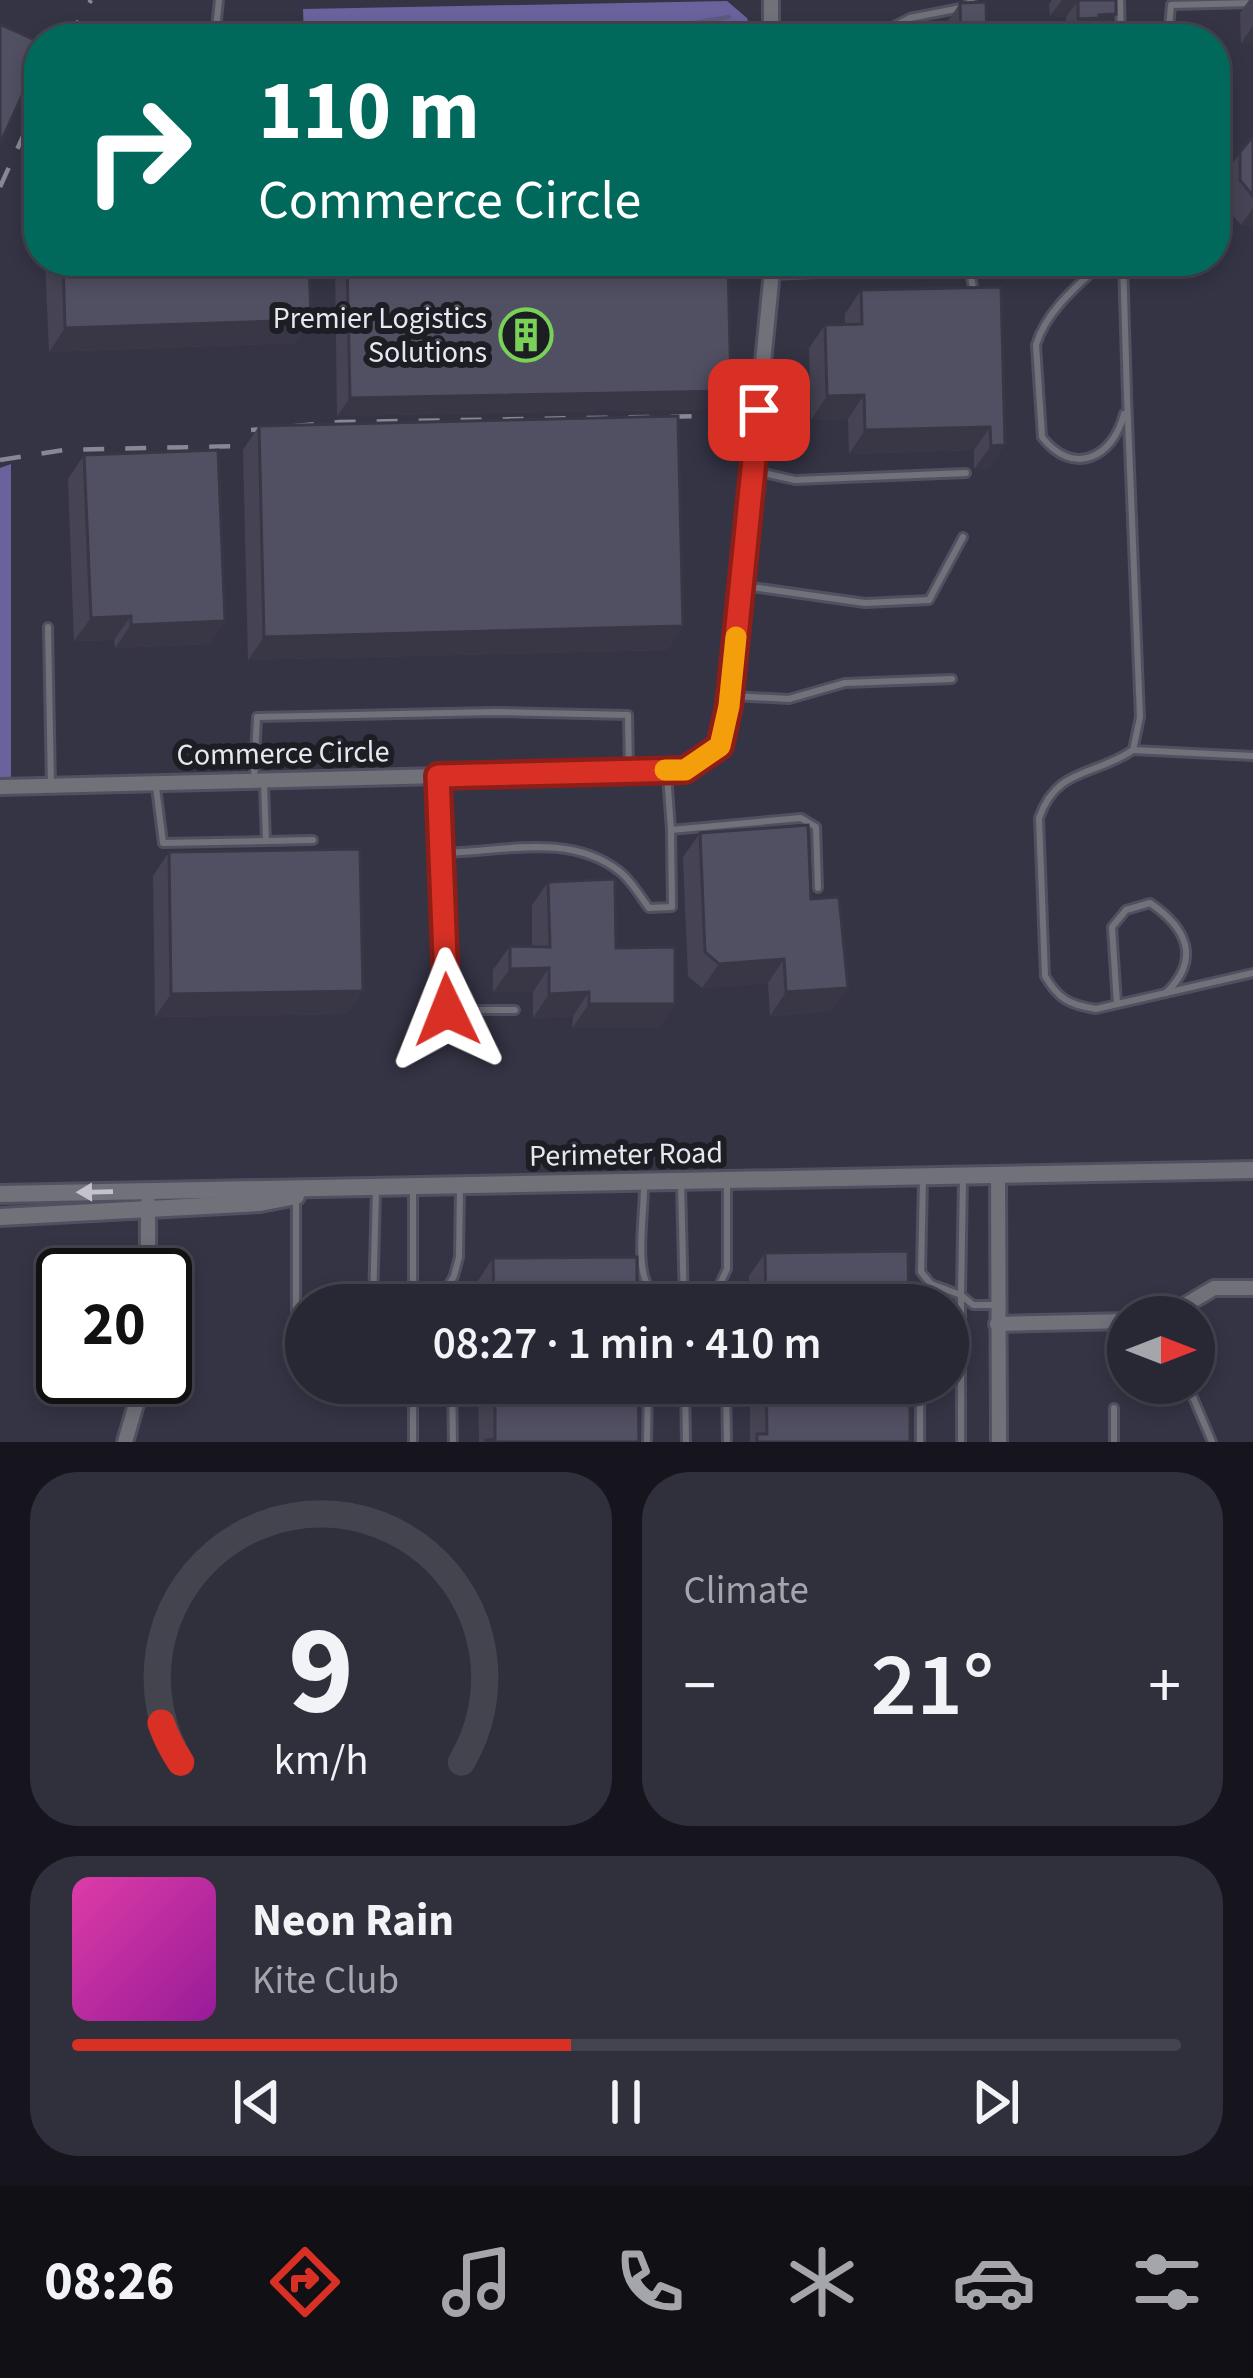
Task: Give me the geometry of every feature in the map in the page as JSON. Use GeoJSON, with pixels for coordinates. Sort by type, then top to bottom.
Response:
{"type":"FeatureCollection","features":[{"type":"Feature","properties":{"kind":"street","name":"Commerce Circle"},"geometry":{"type":"LineString","coordinates":[[0,787],[685,770],[720,746],[730,695],[772,276]]}},
{"type":"Feature","properties":{"kind":"street","name":"Perimeter Road"},"geometry":{"type":"LineString","coordinates":[[296,1192],[460,1184],[1253,1170]]}},
{"type":"Feature","properties":{"kind":"street"},"geometry":{"type":"LineString","coordinates":[[998,1174],[999,1442]]}},
{"type":"Feature","properties":{"kind":"street"},"geometry":{"type":"LineString","coordinates":[[147,1191],[148,1248]]}},
{"type":"Feature","properties":{"kind":"street"},"geometry":{"type":"LineString","coordinates":[[0,1194],[296,1192]]}},
{"type":"Feature","properties":{"kind":"street"},"geometry":{"type":"LineString","coordinates":[[0,1217],[260,1203],[296,1192]]}},
{"type":"Feature","properties":{"kind":"street"},"geometry":{"type":"LineString","coordinates":[[1201,1296],[1214,1288],[1253,1288]]}},
{"type":"Feature","properties":{"kind":"street"},"geometry":{"type":"LineString","coordinates":[[997,1324],[1107,1321]]}},
{"type":"Feature","properties":{"kind":"street"},"geometry":{"type":"LineString","coordinates":[[125,1442],[136,1404]]}},
{"type":"Feature","properties":{"kind":"lane"},"geometry":{"type":"LineString","coordinates":[[900,24],[966,7],[970,0]]}},
{"type":"Feature","properties":{"kind":"lane"},"geometry":{"type":"LineString","coordinates":[[1169,24],[1171,5],[1253,3]]}},
{"type":"Feature","properties":{"kind":"lane"},"geometry":{"type":"LineString","coordinates":[[971,276],[974,297]]}},
{"type":"Feature","properties":{"kind":"lane"},"geometry":{"type":"LineString","coordinates":[[1089,276],[1039,333],[1042,437],[1066,458],[1101,454],[1114,442],[1127,396]]}},
{"type":"Feature","properties":{"kind":"lane"},"geometry":{"type":"LineString","coordinates":[[1123,276],[1140,717],[1133,750]]}},
{"type":"Feature","properties":{"kind":"lane"},"geometry":{"type":"LineString","coordinates":[[753,470],[795,480],[966,473]]}},
{"type":"Feature","properties":{"kind":"lane"},"geometry":{"type":"LineString","coordinates":[[741,586],[866,603],[929,600],[963,537]]}},
{"type":"Feature","properties":{"kind":"lane"},"geometry":{"type":"LineString","coordinates":[[48,627],[51,786]]}},
{"type":"Feature","properties":{"kind":"lane"},"geometry":{"type":"LineString","coordinates":[[730,695],[789,699],[845,683],[952,679]]}},
{"type":"Feature","properties":{"kind":"lane"},"geometry":{"type":"LineString","coordinates":[[266,841],[257,717],[494,712],[628,716],[629,772]]}},
{"type":"Feature","properties":{"kind":"lane"},"geometry":{"type":"LineString","coordinates":[[1253,756],[1133,750],[1112,764],[1062,779],[1047,795],[1039,818],[1045,976],[1056,994],[1072,1005],[1096,1009],[1253,973]]}},
{"type":"Feature","properties":{"kind":"lane"},"geometry":{"type":"LineString","coordinates":[[442,853],[560,847],[589,852],[623,873],[649,908],[672,908],[667,770]]}},
{"type":"Feature","properties":{"kind":"lane"},"geometry":{"type":"LineString","coordinates":[[438,776],[447,1010],[515,1010]]}},
{"type":"Feature","properties":{"kind":"lane"},"geometry":{"type":"LineString","coordinates":[[155,783],[163,843],[313,840]]}},
{"type":"Feature","properties":{"kind":"lane"},"geometry":{"type":"LineString","coordinates":[[671,830],[801,818],[815,827],[818,888]]}},
{"type":"Feature","properties":{"kind":"lane"},"geometry":{"type":"LineString","coordinates":[[1117,1004],[1112,927],[1126,910],[1150,903],[1169,916],[1188,952],[1184,976],[1166,993]]}},
{"type":"Feature","properties":{"kind":"lane"},"geometry":{"type":"LineString","coordinates":[[961,1284],[963,1174]]}},
{"type":"Feature","properties":{"kind":"lane"},"geometry":{"type":"LineString","coordinates":[[923,1175],[921,1272],[932,1284]]}},
{"type":"Feature","properties":{"kind":"lane"},"geometry":{"type":"LineString","coordinates":[[720,1284],[728,1269],[727,1179]]}},
{"type":"Feature","properties":{"kind":"lane"},"geometry":{"type":"LineString","coordinates":[[681,1180],[683,1284]]}},
{"type":"Feature","properties":{"kind":"lane"},"geometry":{"type":"LineString","coordinates":[[644,1181],[646,1284]]}},
{"type":"Feature","properties":{"kind":"lane"},"geometry":{"type":"LineString","coordinates":[[450,1284],[459,1257],[460,1184]]}},
{"type":"Feature","properties":{"kind":"lane"},"geometry":{"type":"LineString","coordinates":[[374,1284],[376,1186]]}},
{"type":"Feature","properties":{"kind":"lane"},"geometry":{"type":"LineString","coordinates":[[412,1186],[413,1284]]}},
{"type":"Feature","properties":{"kind":"lane"},"geometry":{"type":"LineString","coordinates":[[296,1192],[296,1284]]}},
{"type":"Feature","properties":{"kind":"lane"},"geometry":{"type":"LineString","coordinates":[[969,1302],[997,1305]]}},
{"type":"Feature","properties":{"kind":"lane"},"geometry":{"type":"LineString","coordinates":[[413,1404],[413,1442]]}},
{"type":"Feature","properties":{"kind":"lane"},"geometry":{"type":"LineString","coordinates":[[452,1404],[453,1442]]}},
{"type":"Feature","properties":{"kind":"lane"},"geometry":{"type":"LineString","coordinates":[[647,1442],[648,1404]]}},
{"type":"Feature","properties":{"kind":"lane"},"geometry":{"type":"LineString","coordinates":[[685,1404],[686,1442]]}},
{"type":"Feature","properties":{"kind":"lane"},"geometry":{"type":"LineString","coordinates":[[727,1404],[728,1442]]}},
{"type":"Feature","properties":{"kind":"lane"},"geometry":{"type":"LineString","coordinates":[[920,1404],[920,1442]]}},
{"type":"Feature","properties":{"kind":"lane"},"geometry":{"type":"LineString","coordinates":[[961,1404],[961,1442]]}},
{"type":"Feature","properties":{"kind":"lane"},"geometry":{"type":"LineString","coordinates":[[1195,1404],[1212,1442]]}},
{"type":"Feature","properties":{"kind":"lane"},"geometry":{"type":"LineString","coordinates":[[1114,1408],[1114,1442]]}},
{"type":"Feature","properties":{"kind":"shaded area"},"geometry":{"type":"Polygon","coordinates":[[[727,1],[749,24],[304,24],[303,9],[727,1]]]}},
{"type":"Feature","properties":{"kind":"shaded area"},"geometry":{"type":"Polygon","coordinates":[[[11,464],[11,779],[0,779],[0,468],[11,464]]]}},
{"type":"Feature","properties":{"kind":"building"},"geometry":{"type":"Polygon","coordinates":[[[1062,0],[1116,0],[1116,14],[1078,19],[1078,1],[1062,0]]]}},
{"type":"Feature","properties":{"kind":"building"},"geometry":{"type":"Polygon","coordinates":[[[986,2],[987,24],[961,24],[960,3],[986,2]]]}},
{"type":"Feature","properties":{"kind":"building"},"geometry":{"type":"Polygon","coordinates":[[[0,24],[24,35],[24,91],[0,144],[0,24]]]}},
{"type":"Feature","properties":{"kind":"building"},"geometry":{"type":"Polygon","coordinates":[[[1253,136],[1253,196],[1240,180],[1240,152],[1253,136]]]}},
{"type":"Feature","properties":{"kind":"building"},"geometry":{"type":"Polygon","coordinates":[[[63,276],[310,276],[311,320],[65,328],[63,276]]]}},
{"type":"Feature","properties":{"kind":"building","name":"Premier Logistics Solutions"},"geometry":{"type":"Polygon","coordinates":[[[347,276],[728,276],[731,391],[350,398],[347,276]]]}},
{"type":"Feature","properties":{"kind":"building"},"geometry":{"type":"Polygon","coordinates":[[[1001,287],[1005,445],[991,446],[990,427],[865,430],[864,395],[827,396],[825,325],[862,324],[861,290],[1001,287]]]}},
{"type":"Feature","properties":{"kind":"building"},"geometry":{"type":"Polygon","coordinates":[[[678,416],[683,626],[264,637],[259,426],[678,416]]]}},
{"type":"Feature","properties":{"kind":"building"},"geometry":{"type":"Polygon","coordinates":[[[218,450],[225,621],[131,625],[131,616],[91,618],[84,455],[218,450]]]}},
{"type":"Feature","properties":{"kind":"building"},"geometry":{"type":"Polygon","coordinates":[[[808,825],[811,899],[839,897],[848,988],[786,992],[784,959],[719,964],[705,952],[700,833],[808,825]]]}},
{"type":"Feature","properties":{"kind":"building"},"geometry":{"type":"Polygon","coordinates":[[[360,849],[363,991],[171,994],[169,852],[360,849]]]}},
{"type":"Feature","properties":{"kind":"building"},"geometry":{"type":"Polygon","coordinates":[[[615,879],[616,948],[675,947],[675,1004],[589,1004],[589,992],[549,994],[549,968],[510,969],[510,946],[550,947],[548,882],[615,879]]]}},
{"type":"Feature","properties":{"kind":"building"},"geometry":{"type":"Polygon","coordinates":[[[908,1251],[909,1284],[766,1284],[765,1253],[908,1251]]]}},
{"type":"Feature","properties":{"kind":"building"},"geometry":{"type":"Polygon","coordinates":[[[637,1257],[637,1284],[494,1284],[493,1258],[637,1257]]]}},
{"type":"Feature","properties":{"kind":"building"},"geometry":{"type":"Polygon","coordinates":[[[495,1404],[638,1404],[639,1442],[486,1442],[495,1439],[495,1404]]]}},
{"type":"Feature","properties":{"kind":"building"},"geometry":{"type":"Polygon","coordinates":[[[766,1404],[910,1404],[910,1442],[757,1442],[757,1434],[767,1434],[766,1404]]]}},
{"type":"Feature","properties":{"kind":"waterway"},"geometry":{"type":"LineString","coordinates":[[687,24],[729,17]]}},
{"type":"Feature","properties":{"kind":"railway"},"geometry":{"type":"LineString","coordinates":[[77,24],[91,0]]}},
{"type":"Feature","properties":{"kind":"railway"},"geometry":{"type":"LineString","coordinates":[[0,187],[24,134]]}},
{"type":"Feature","properties":{"kind":"railway"},"geometry":{"type":"LineString","coordinates":[[251,430],[339,422],[713,416]]}},
{"type":"Feature","properties":{"kind":"railway"},"geometry":{"type":"LineString","coordinates":[[0,460],[64,450],[281,445]]}},
{"type":"Feature","properties":{"kind":"slow traffic"},"geometry":{"type":"LineString","coordinates":[[665,770],[685,770],[720,746],[736,637]]}},
{"type":"Feature","properties":{"kind":"place","name":"Premier Logistics Solutions"},"geometry":{"type":"Point","coordinates":[526,335]}},
{"type":"Feature","properties":{"kind":"route"},"geometry":{"type":"LineString","coordinates":[[447,1010],[438,776],[685,770],[720,746],[729,706],[759,410]]}}]}
